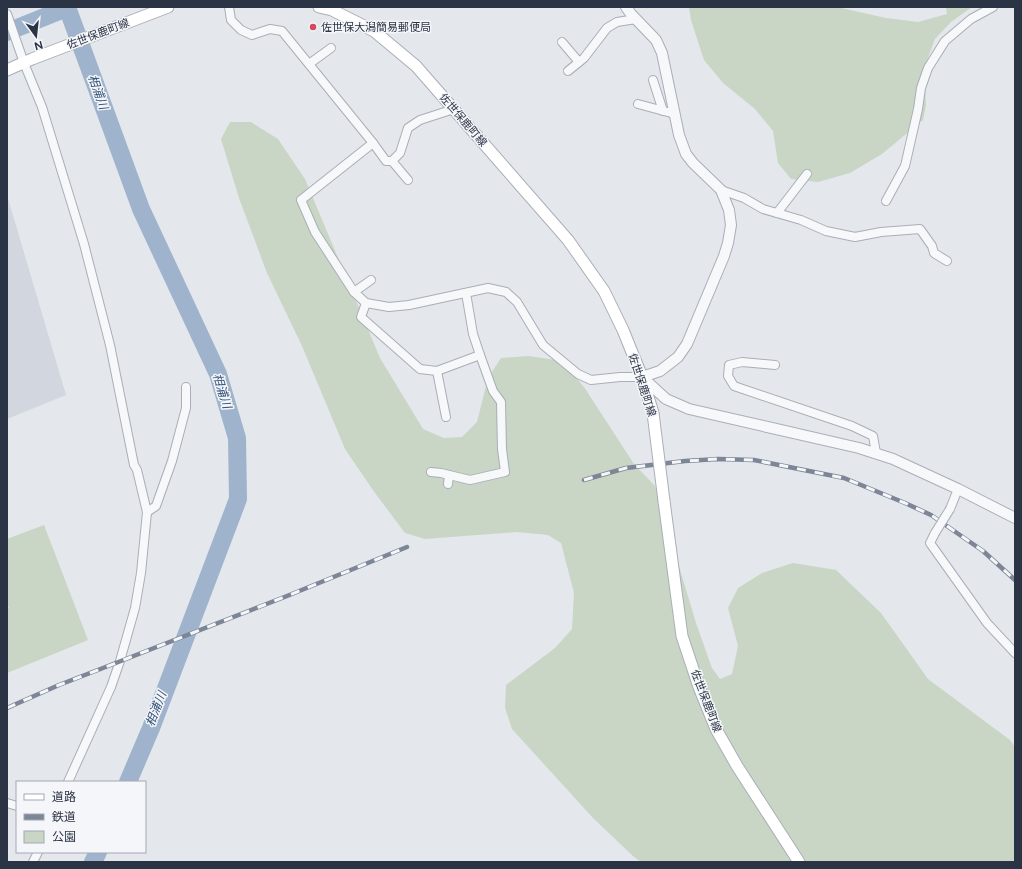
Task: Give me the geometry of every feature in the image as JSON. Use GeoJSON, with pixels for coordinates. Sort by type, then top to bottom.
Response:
{"type":"FeatureCollection","features":[{"type":"Feature","properties":{"kind":"main road","name":"佐世保鹿町線"},"geometry":{"type":"LineString","coordinates":[[7,70],[168,7]]}},
{"type":"Feature","properties":{"kind":"main road","name":"佐世保鹿町線"},"geometry":{"type":"LineString","coordinates":[[319,7],[332,9],[374,31],[416,66],[568,240],[604,291],[620,324],[642,377],[653,413],[682,636],[699,687],[716,729],[737,766],[799,862]]}},
{"type":"Feature","properties":{"kind":"street"},"geometry":{"type":"LineString","coordinates":[[229,7],[231,20],[241,30],[252,35],[270,28],[282,31],[386,161],[392,161],[400,153],[408,128],[420,120],[454,109]]}},
{"type":"Feature","properties":{"kind":"street"},"geometry":{"type":"LineString","coordinates":[[373,143],[301,200],[315,232],[354,292],[366,303],[389,307],[410,305],[488,288],[506,292],[516,302],[543,345],[578,374],[592,380],[620,377],[642,377],[660,371],[678,357],[687,344],[724,256],[731,225],[729,210],[721,190],[693,163],[686,154],[679,135],[674,114],[662,53],[656,40],[636,20],[626,7]]}},
{"type":"Feature","properties":{"kind":"street"},"geometry":{"type":"LineString","coordinates":[[886,201],[905,166],[918,109],[921,88],[928,68],[945,40],[971,19],[993,7]]}},
{"type":"Feature","properties":{"kind":"street"},"geometry":{"type":"LineString","coordinates":[[7,14],[28,61],[84,244],[110,344],[134,465],[137,470],[147,512],[141,573],[135,608],[120,661],[111,687],[68,781]]}},
{"type":"Feature","properties":{"kind":"street"},"geometry":{"type":"LineString","coordinates":[[568,71],[584,58],[607,28],[618,22],[636,20]]}},
{"type":"Feature","properties":{"kind":"street"},"geometry":{"type":"LineString","coordinates":[[562,42],[579,62]]}},
{"type":"Feature","properties":{"kind":"street"},"geometry":{"type":"LineString","coordinates":[[309,64],[331,48]]}},
{"type":"Feature","properties":{"kind":"street"},"geometry":{"type":"LineString","coordinates":[[653,80],[663,110]]}},
{"type":"Feature","properties":{"kind":"street"},"geometry":{"type":"LineString","coordinates":[[638,104],[674,114]]}},
{"type":"Feature","properties":{"kind":"street"},"geometry":{"type":"LineString","coordinates":[[392,161],[408,180]]}},
{"type":"Feature","properties":{"kind":"street"},"geometry":{"type":"LineString","coordinates":[[777,212],[807,174]]}},
{"type":"Feature","properties":{"kind":"street"},"geometry":{"type":"LineString","coordinates":[[721,190],[744,198],[763,209],[801,220],[826,231],[855,237],[881,232],[920,229],[932,246],[934,253],[947,261]]}},
{"type":"Feature","properties":{"kind":"street"},"geometry":{"type":"LineString","coordinates":[[354,292],[371,280]]}},
{"type":"Feature","properties":{"kind":"street"},"geometry":{"type":"LineString","coordinates":[[431,472],[448,479],[470,480],[505,472],[502,448],[501,402],[493,391],[473,334],[466,293]]}},
{"type":"Feature","properties":{"kind":"street"},"geometry":{"type":"LineString","coordinates":[[366,303],[360,317],[420,369],[437,371],[480,354]]}},
{"type":"Feature","properties":{"kind":"street"},"geometry":{"type":"LineString","coordinates":[[775,365],[742,362],[730,365],[728,376],[734,386],[852,426],[873,436],[876,454]]}},
{"type":"Feature","properties":{"kind":"street"},"geometry":{"type":"LineString","coordinates":[[437,371],[446,417]]}},
{"type":"Feature","properties":{"kind":"street"},"geometry":{"type":"LineString","coordinates":[[642,377],[666,399],[689,409],[860,448],[892,459],[958,489],[1015,518]]}},
{"type":"Feature","properties":{"kind":"street"},"geometry":{"type":"LineString","coordinates":[[147,512],[156,506],[172,462],[186,408],[186,387]]}},
{"type":"Feature","properties":{"kind":"street"},"geometry":{"type":"LineString","coordinates":[[958,489],[950,509],[930,544],[987,623],[1015,654]]}},
{"type":"Feature","properties":{"kind":"street"},"geometry":{"type":"LineString","coordinates":[[33,862],[38,853]]}},
{"type":"Feature","properties":{"kind":"shaded area"},"geometry":{"type":"Polygon","coordinates":[[[7,195],[66,395],[7,419],[7,195]]]}},
{"type":"Feature","properties":{"kind":"green space"},"geometry":{"type":"Polygon","coordinates":[[[689,7],[837,7],[886,18],[918,22],[947,14],[946,7],[972,7],[951,22],[935,39],[924,68],[926,105],[923,120],[882,154],[850,173],[818,182],[791,179],[778,163],[773,131],[755,109],[723,83],[704,60],[691,20],[689,7]]]}},
{"type":"Feature","properties":{"kind":"green space"},"geometry":{"type":"Polygon","coordinates":[[[230,122],[251,122],[278,139],[305,179],[380,358],[423,429],[444,438],[462,437],[477,422],[488,378],[501,358],[529,356],[562,361],[584,387],[634,464],[655,486],[696,623],[712,668],[720,679],[732,674],[738,646],[728,608],[738,588],[762,573],[793,563],[836,570],[881,613],[928,679],[1010,740],[1015,747],[1015,862],[641,862],[633,856],[593,818],[512,729],[505,708],[506,685],[555,648],[572,629],[574,593],[561,543],[548,535],[517,532],[425,539],[405,533],[345,449],[302,346],[267,273],[239,198],[221,139],[230,122]]]}},
{"type":"Feature","properties":{"kind":"green space"},"geometry":{"type":"Polygon","coordinates":[[[44,525],[88,640],[7,673],[7,609],[9,608],[7,603],[7,539],[44,525]]]}},
{"type":"Feature","properties":{"kind":"waterway","name":"相浦川"},"geometry":{"type":"LineString","coordinates":[[67,7],[141,209],[218,374],[237,438],[238,499],[151,728],[128,781]]}},
{"type":"Feature","properties":{"kind":"waterway"},"geometry":{"type":"LineString","coordinates":[[7,32],[67,8]]}},
{"type":"Feature","properties":{"kind":"waterway","name":"相浦川"},"geometry":{"type":"LineString","coordinates":[[93,862],[98,853]]}},
{"type":"Feature","properties":{"kind":"railway"},"geometry":{"type":"LineString","coordinates":[[584,480],[626,468],[685,461],[718,459],[754,460],[844,478],[931,515],[983,551],[1015,580]]}},
{"type":"Feature","properties":{"kind":"railway"},"geometry":{"type":"LineString","coordinates":[[7,708],[59,685],[287,596],[407,547]]}},
{"type":"Feature","properties":{"kind":"place","name":"佐世保大潟簡易郵便局"},"geometry":{"type":"Point","coordinates":[313,27]}}]}
